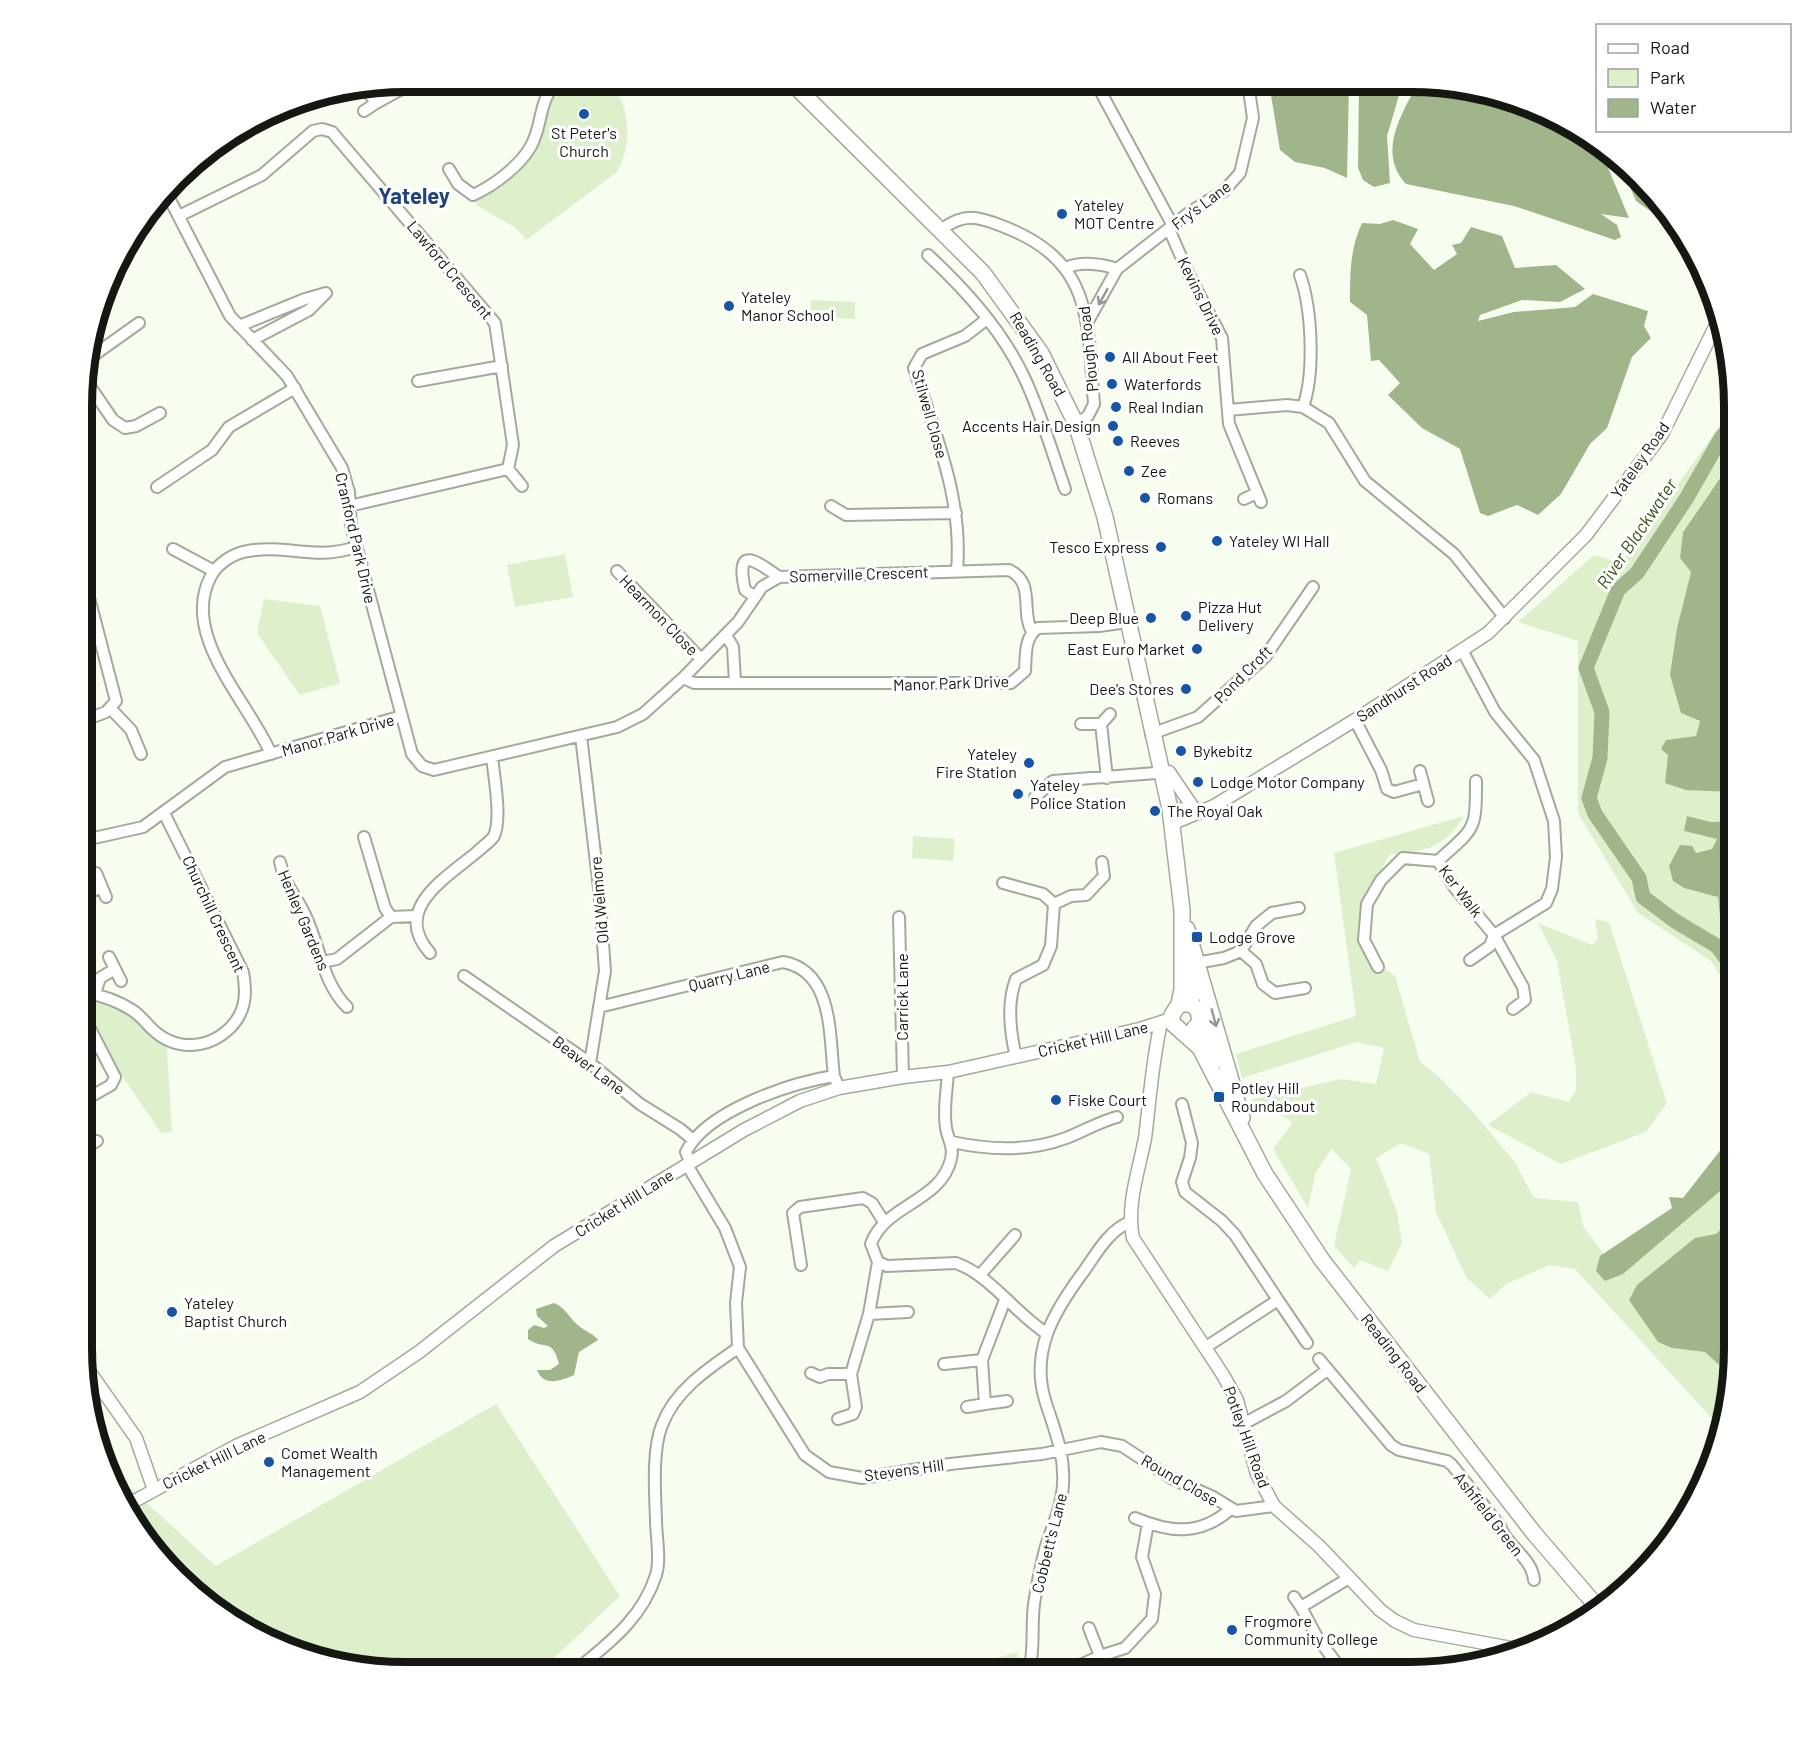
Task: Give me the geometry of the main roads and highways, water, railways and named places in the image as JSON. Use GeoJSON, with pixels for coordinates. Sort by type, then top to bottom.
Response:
{"type":"FeatureCollection","features":[{"type":"Feature","properties":{"kind":"main road","name":"Reading Road"},"geometry":{"type":"LineString","coordinates":[[801,92],[942,229],[983,273],[1022,323],[1054,376],[1076,424],[1098,489],[1147,704],[1152,710],[1155,733],[1175,817],[1182,910],[1185,1004]]}},
{"type":"Feature","properties":{"kind":"main road","name":"Reading Road"},"geometry":{"type":"LineString","coordinates":[[1182,910],[1196,963],[1204,980],[1226,1069],[1239,1102],[1248,1145]]}},
{"type":"Feature","properties":{"kind":"main road","name":"Reading Road"},"geometry":{"type":"LineString","coordinates":[[1196,963],[1185,1004],[1173,1011],[1166,1021],[1184,1031],[1205,1056],[1248,1145],[1288,1211],[1322,1260],[1551,1555],[1593,1602]]}},
{"type":"Feature","properties":{"kind":"main road","name":"Reading Road"},"geometry":{"type":"LineString","coordinates":[[1185,1004],[1198,1010],[1200,1022],[1227,1085],[1239,1102]]}},
{"type":"Feature","properties":{"kind":"main road"},"geometry":{"type":"LineString","coordinates":[[1184,1031],[1192,1031],[1200,1022]]}},
{"type":"Feature","properties":{"kind":"main road","name":"Reading Road"},"geometry":{"type":"LineString","coordinates":[[1551,1555],[1567,1584],[1585,1608]]}},
{"type":"Feature","properties":{"kind":"water"},"geometry":{"type":"Polygon","coordinates":[[[1270,92],[1349,92],[1347,178],[1325,168],[1295,162],[1280,150],[1270,92]]]}},
{"type":"Feature","properties":{"kind":"water"},"geometry":{"type":"Polygon","coordinates":[[[1359,92],[1400,92],[1387,136],[1390,183],[1374,187],[1363,180],[1358,168],[1359,92]]]}},
{"type":"Feature","properties":{"kind":"water"},"geometry":{"type":"Polygon","coordinates":[[[1413,92],[1450,94],[1491,102],[1530,115],[1584,144],[1604,159],[1629,218],[1601,214],[1617,225],[1621,237],[1615,240],[1514,206],[1406,184],[1398,173],[1392,150],[1402,115],[1413,92]]]}},
{"type":"Feature","properties":{"kind":"water"},"geometry":{"type":"Polygon","coordinates":[[[1626,177],[1663,220],[1636,201],[1626,177]]]}},
{"type":"Feature","properties":{"kind":"water"},"geometry":{"type":"Polygon","coordinates":[[[1393,220],[1418,229],[1410,244],[1434,270],[1457,254],[1452,245],[1461,243],[1471,227],[1502,236],[1515,268],[1556,265],[1585,289],[1560,302],[1522,300],[1480,315],[1478,321],[1514,312],[1575,307],[1593,294],[1648,311],[1644,326],[1651,338],[1632,357],[1607,428],[1590,444],[1561,494],[1538,515],[1517,505],[1488,516],[1480,513],[1460,449],[1422,428],[1388,395],[1400,383],[1379,360],[1371,361],[1367,315],[1350,302],[1353,252],[1362,223],[1380,224],[1393,220]]]}},
{"type":"Feature","properties":{"kind":"water"},"geometry":{"type":"Polygon","coordinates":[[[1724,472],[1724,792],[1686,790],[1665,783],[1668,755],[1661,749],[1666,740],[1696,736],[1700,721],[1681,713],[1670,675],[1677,628],[1691,572],[1680,558],[1683,532],[1724,472]]]}},
{"type":"Feature","properties":{"kind":"water"},"geometry":{"type":"Polygon","coordinates":[[[1687,816],[1711,822],[1724,821],[1724,924],[1720,917],[1718,897],[1684,888],[1673,881],[1669,866],[1680,845],[1692,846],[1696,853],[1712,849],[1717,839],[1684,831],[1687,816]]]}},
{"type":"Feature","properties":{"kind":"water"},"geometry":{"type":"Polygon","coordinates":[[[1724,1146],[1724,1188],[1623,1274],[1605,1281],[1596,1271],[1600,1256],[1672,1208],[1669,1197],[1683,1198],[1724,1146]]]}},
{"type":"Feature","properties":{"kind":"water"},"geometry":{"type":"Polygon","coordinates":[[[1724,1226],[1723,1369],[1705,1352],[1672,1348],[1658,1342],[1629,1300],[1637,1285],[1695,1238],[1716,1234],[1724,1226]]]}},
{"type":"Feature","properties":{"kind":"water"},"geometry":{"type":"Polygon","coordinates":[[[554,1303],[598,1340],[579,1352],[574,1375],[548,1381],[543,1379],[537,1370],[550,1370],[559,1364],[554,1350],[528,1339],[528,1330],[534,1325],[544,1328],[548,1326],[537,1316],[536,1309],[554,1303]]]}},
{"type":"Feature","properties":{"kind":"waterway","name":"River Blackwater"},"geometry":{"type":"LineString","coordinates":[[1724,434],[1686,499],[1637,573],[1618,590],[1586,668],[1602,712],[1600,758],[1589,798],[1595,814],[1639,878],[1643,897],[1675,921],[1717,946],[1724,956]]}},
{"type":"Feature","properties":{"kind":"place","name":"St Peter's Church"},"geometry":{"type":"Point","coordinates":[584,114]}},
{"type":"Feature","properties":{"kind":"place","name":"Yateley MOT Centre"},"geometry":{"type":"Point","coordinates":[1062,214]}},
{"type":"Feature","properties":{"kind":"place","name":"Yateley Manor School"},"geometry":{"type":"Point","coordinates":[729,306]}},
{"type":"Feature","properties":{"kind":"place","name":"All About Feet"},"geometry":{"type":"Point","coordinates":[1110,357]}},
{"type":"Feature","properties":{"kind":"place","name":"Waterfords"},"geometry":{"type":"Point","coordinates":[1112,384]}},
{"type":"Feature","properties":{"kind":"place","name":"Real Indian"},"geometry":{"type":"Point","coordinates":[1116,407]}},
{"type":"Feature","properties":{"kind":"place","name":"Accents Hair Design"},"geometry":{"type":"Point","coordinates":[1113,426]}},
{"type":"Feature","properties":{"kind":"place","name":"Reeves"},"geometry":{"type":"Point","coordinates":[1118,441]}},
{"type":"Feature","properties":{"kind":"place","name":"Zee"},"geometry":{"type":"Point","coordinates":[1129,471]}},
{"type":"Feature","properties":{"kind":"place","name":"Romans"},"geometry":{"type":"Point","coordinates":[1145,498]}},
{"type":"Feature","properties":{"kind":"place","name":"Yateley WI Hall"},"geometry":{"type":"Point","coordinates":[1217,541]}},
{"type":"Feature","properties":{"kind":"place","name":"Tesco Express"},"geometry":{"type":"Point","coordinates":[1161,547]}},
{"type":"Feature","properties":{"kind":"place","name":"Pizza Hut Delivery"},"geometry":{"type":"Point","coordinates":[1186,616]}},
{"type":"Feature","properties":{"kind":"place","name":"Deep Blue"},"geometry":{"type":"Point","coordinates":[1151,618]}},
{"type":"Feature","properties":{"kind":"place","name":"East Euro Market"},"geometry":{"type":"Point","coordinates":[1197,649]}},
{"type":"Feature","properties":{"kind":"place","name":"Dee's Stores"},"geometry":{"type":"Point","coordinates":[1186,689]}},
{"type":"Feature","properties":{"kind":"place","name":"Bykebitz"},"geometry":{"type":"Point","coordinates":[1181,751]}},
{"type":"Feature","properties":{"kind":"place","name":"Yateley Fire Station"},"geometry":{"type":"Point","coordinates":[1029,763]}},
{"type":"Feature","properties":{"kind":"place","name":"Lodge Motor Company"},"geometry":{"type":"Point","coordinates":[1198,782]}},
{"type":"Feature","properties":{"kind":"place","name":"Yateley Police Station"},"geometry":{"type":"Point","coordinates":[1018,794]}},
{"type":"Feature","properties":{"kind":"place","name":"The Royal Oak"},"geometry":{"type":"Point","coordinates":[1155,811]}},
{"type":"Feature","properties":{"kind":"place","name":"Lodge Grove"},"geometry":{"type":"Point","coordinates":[1197,937]}},
{"type":"Feature","properties":{"kind":"place","name":"Potley Hill Roundabout"},"geometry":{"type":"Point","coordinates":[1219,1097]}},
{"type":"Feature","properties":{"kind":"place","name":"Fiske Court"},"geometry":{"type":"Point","coordinates":[1056,1100]}},
{"type":"Feature","properties":{"kind":"place","name":"Yateley Baptist Church"},"geometry":{"type":"Point","coordinates":[172,1312]}},
{"type":"Feature","properties":{"kind":"place","name":"Comet Wealth Management"},"geometry":{"type":"Point","coordinates":[269,1462]}},
{"type":"Feature","properties":{"kind":"place","name":"Frogmore Community College"},"geometry":{"type":"Point","coordinates":[1232,1630]}},
{"type":"Feature","properties":{"kind":"district","name":"Yateley"},"geometry":{"type":"Point","coordinates":[414,196]}}]}
